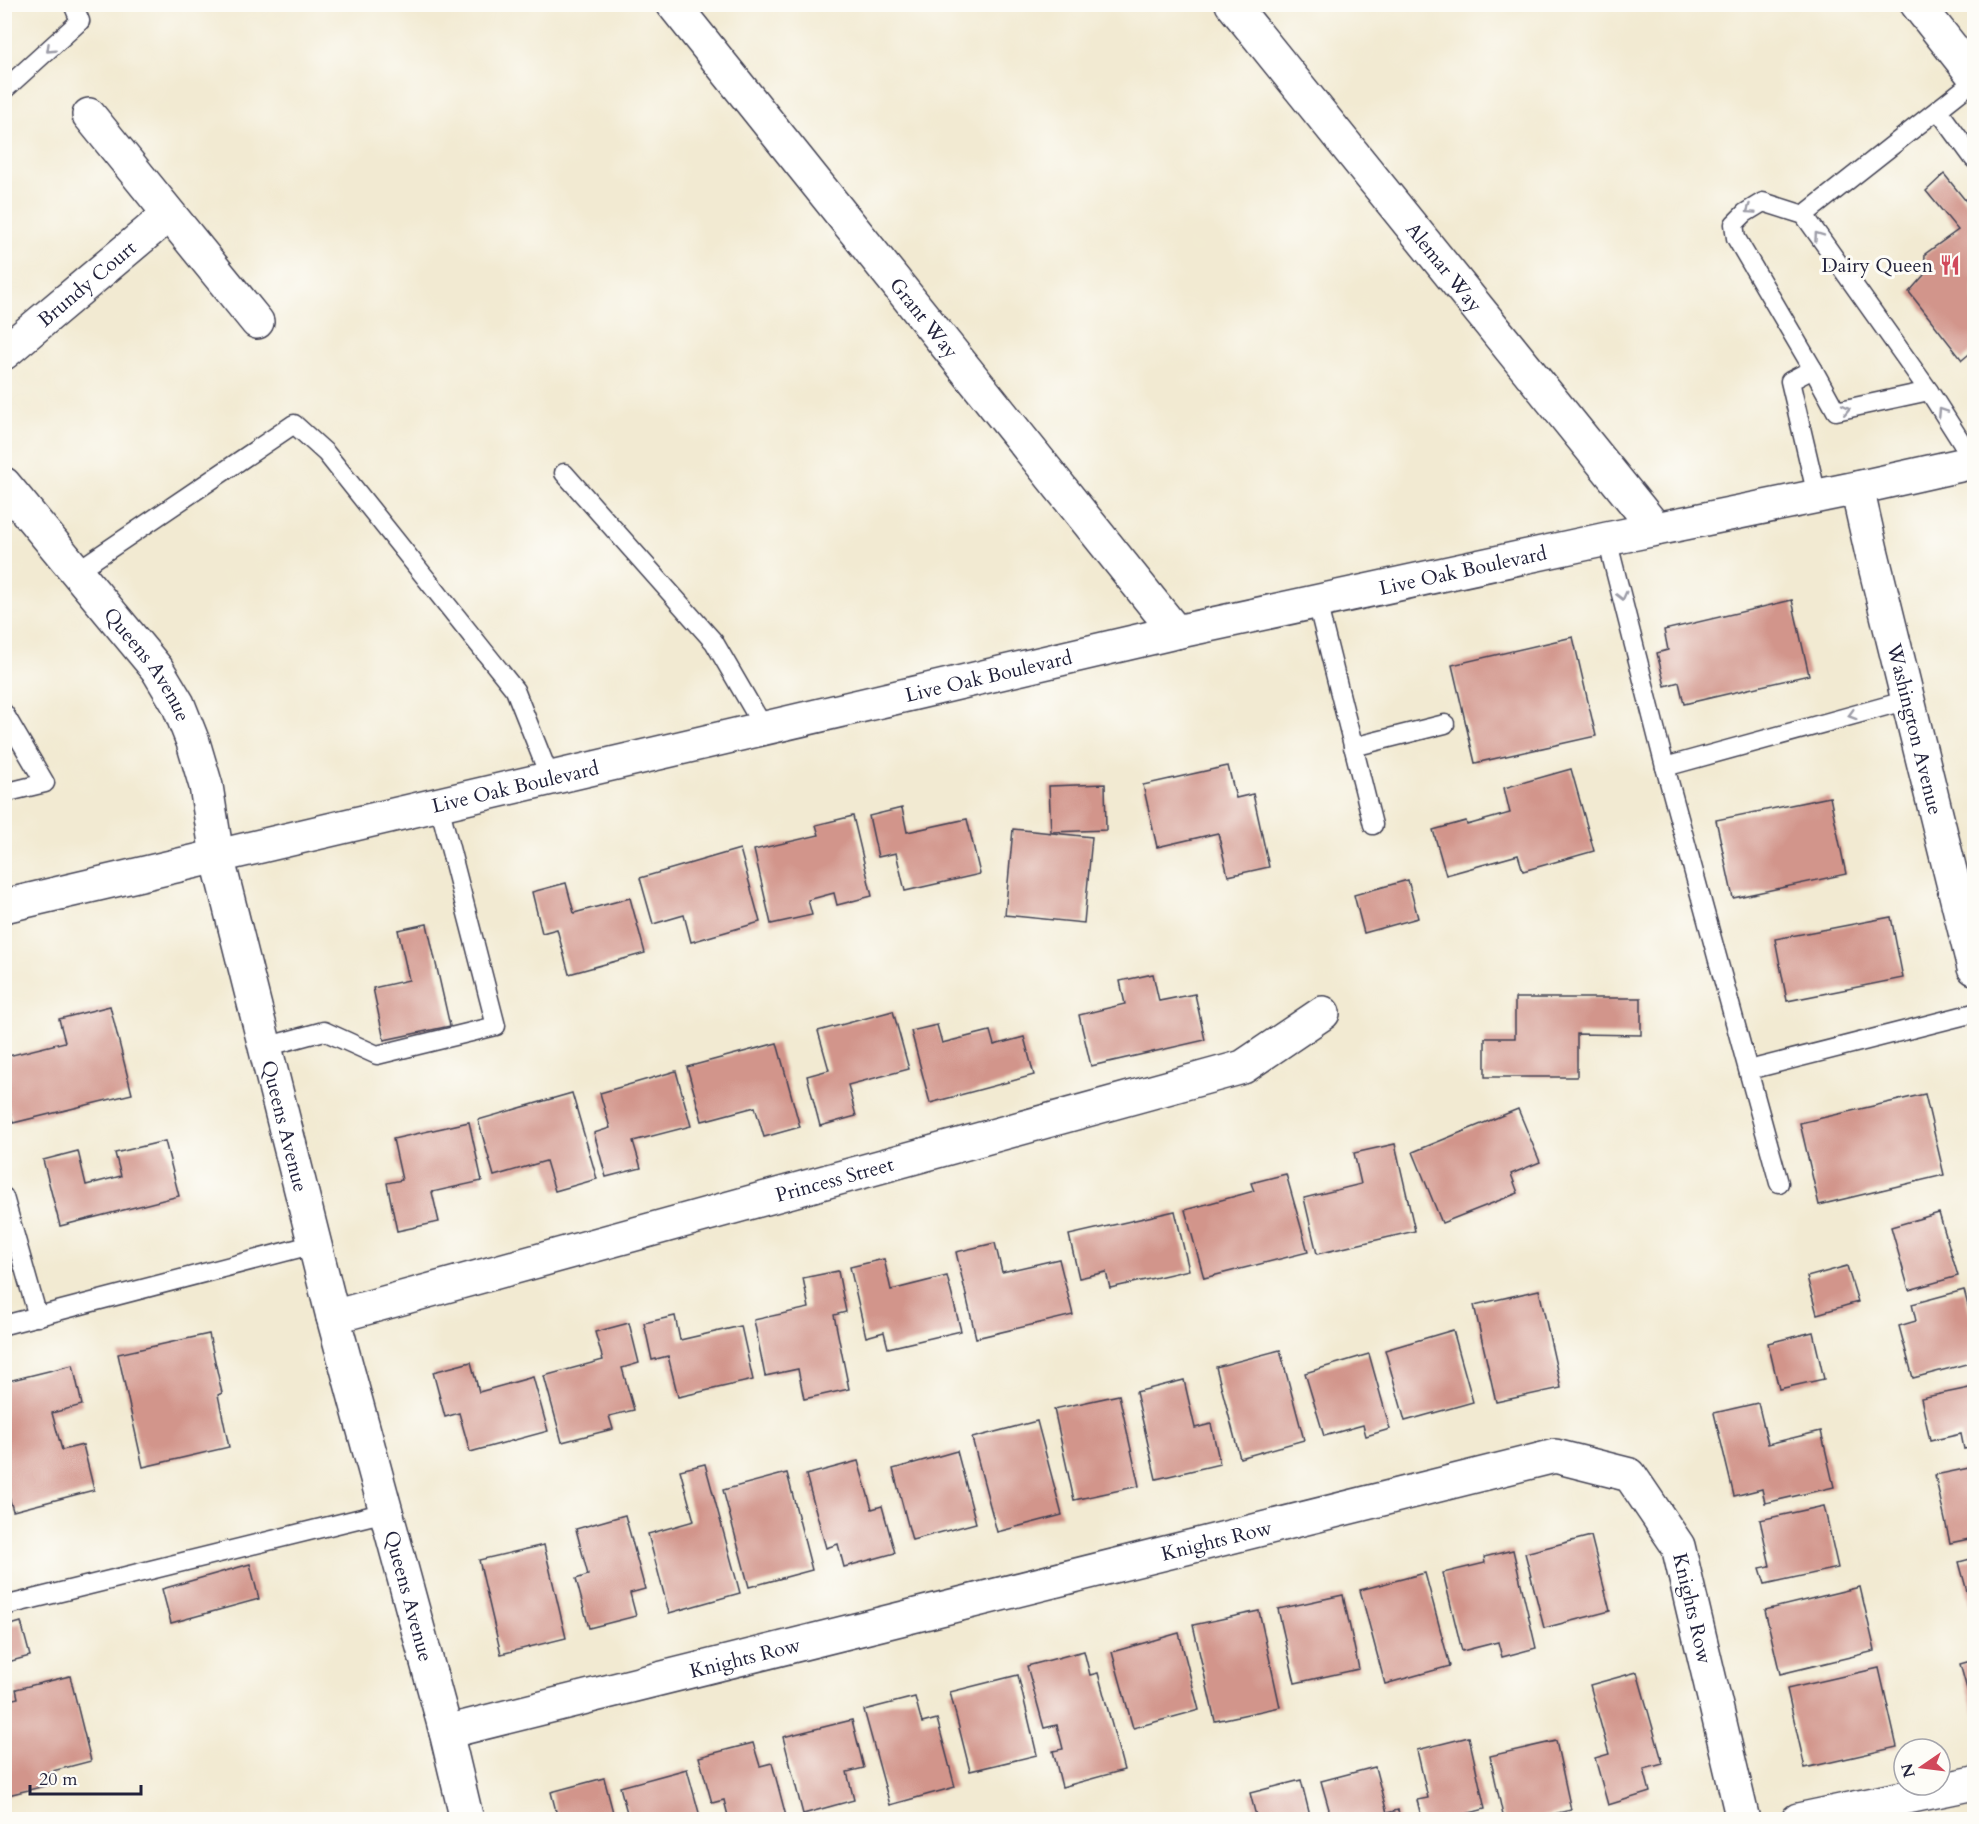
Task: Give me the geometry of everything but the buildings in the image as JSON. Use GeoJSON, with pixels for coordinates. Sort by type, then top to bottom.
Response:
{"type":"FeatureCollection","features":[{"type":"Feature","properties":{"kind":"street","name":"Grant Way"},"geometry":{"type":"LineString","coordinates":[[673,4],[1176,632]]}},
{"type":"Feature","properties":{"kind":"street","name":"Alemar Way"},"geometry":{"type":"LineString","coordinates":[[1232,4],[1656,529]]}},
{"type":"Feature","properties":{"kind":"street"},"geometry":{"type":"LineString","coordinates":[[1917,4],[1974,76]]}},
{"type":"Feature","properties":{"kind":"street"},"geometry":{"type":"LineString","coordinates":[[89,115],[257,322]]}},
{"type":"Feature","properties":{"kind":"street","name":"Brundy Court"},"geometry":{"type":"LineString","coordinates":[[4,353],[168,215]]}},
{"type":"Feature","properties":{"kind":"street","name":"Live Oak Boulevard"},"geometry":{"type":"LineString","coordinates":[[4,906],[1176,632],[1974,462]]}},
{"type":"Feature","properties":{"kind":"street","name":"Queens Avenue"},"geometry":{"type":"LineString","coordinates":[[4,483],[157,669],[178,704],[193,742],[206,786],[217,856],[333,1317],[446,1732],[467,1820]]}},
{"type":"Feature","properties":{"kind":"street","name":"Washington Avenue"},"geometry":{"type":"LineString","coordinates":[[1857,488],[1974,968]]}},
{"type":"Feature","properties":{"kind":"street","name":"Princess Street"},"geometry":{"type":"LineString","coordinates":[[333,1317],[1243,1067],[1323,1013]]}},
{"type":"Feature","properties":{"kind":"street","name":"Knights Row"},"geometry":{"type":"LineString","coordinates":[[446,1732],[1555,1456],[1630,1475],[1678,1546],[1743,1820]]}},
{"type":"Feature","properties":{"kind":"street"},"geometry":{"type":"LineString","coordinates":[[1798,1820],[1974,1784]]}},
{"type":"Feature","properties":{"kind":"lane"},"geometry":{"type":"LineString","coordinates":[[4,90],[80,21],[73,4]]}},
{"type":"Feature","properties":{"kind":"lane"},"geometry":{"type":"LineString","coordinates":[[1804,215],[1974,81]]}},
{"type":"Feature","properties":{"kind":"lane"},"geometry":{"type":"LineString","coordinates":[[1938,110],[1974,159]]}},
{"type":"Feature","properties":{"kind":"lane"},"geometry":{"type":"LineString","coordinates":[[1929,392],[1836,411],[1736,238],[1734,224],[1744,213],[1763,202],[1804,215],[1929,392],[1974,462]]}},
{"type":"Feature","properties":{"kind":"lane"},"geometry":{"type":"LineString","coordinates":[[1813,369],[1790,381],[1817,496]]}},
{"type":"Feature","properties":{"kind":"lane"},"geometry":{"type":"LineString","coordinates":[[77,571],[294,424],[326,453],[515,690],[550,778]]}},
{"type":"Feature","properties":{"kind":"lane"},"geometry":{"type":"LineString","coordinates":[[564,473],[714,642],[764,728]]}},
{"type":"Feature","properties":{"kind":"lane"},"geometry":{"type":"LineString","coordinates":[[1607,539],[1665,767],[1779,1183]]}},
{"type":"Feature","properties":{"kind":"lane"},"geometry":{"type":"LineString","coordinates":[[1317,602],[1372,825]]}},
{"type":"Feature","properties":{"kind":"lane"},"geometry":{"type":"LineString","coordinates":[[1665,767],[1908,699]]}},
{"type":"Feature","properties":{"kind":"lane"},"geometry":{"type":"LineString","coordinates":[[4,713],[45,783],[4,793]]}},
{"type":"Feature","properties":{"kind":"lane"},"geometry":{"type":"LineString","coordinates":[[1353,747],[1445,724]]}},
{"type":"Feature","properties":{"kind":"lane"},"geometry":{"type":"LineString","coordinates":[[265,1047],[324,1031],[377,1055],[496,1026],[439,805]]}},
{"type":"Feature","properties":{"kind":"lane"},"geometry":{"type":"LineString","coordinates":[[1749,1070],[1974,1013]]}},
{"type":"Feature","properties":{"kind":"lane"},"geometry":{"type":"LineString","coordinates":[[4,1197],[38,1317]]}},
{"type":"Feature","properties":{"kind":"lane"},"geometry":{"type":"LineString","coordinates":[[4,1325],[315,1244]]}},
{"type":"Feature","properties":{"kind":"lane"},"geometry":{"type":"LineString","coordinates":[[4,1606],[387,1512]]}},
{"type":"Feature","properties":{"kind":"place","name":"Dairy Queen"},"geometry":{"type":"Point","coordinates":[1950,265]}}]}
